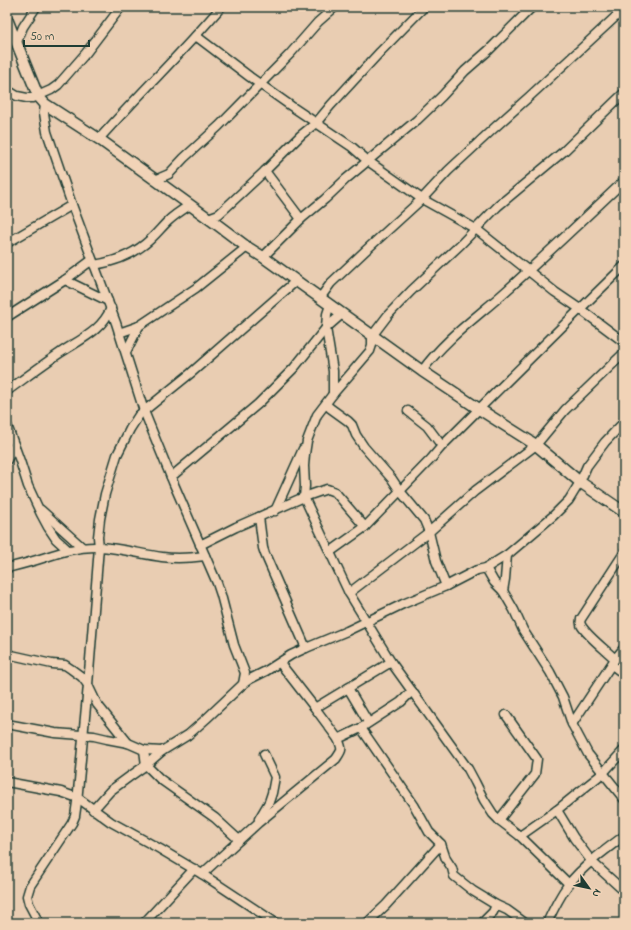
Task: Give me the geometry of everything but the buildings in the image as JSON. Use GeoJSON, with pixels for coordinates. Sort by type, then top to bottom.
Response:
{"type":"FeatureCollection","features":[{"type":"Feature","properties":{"kind":"street"},"geometry":{"type":"LineString","coordinates":[[17,42],[23,27],[36,7]]}},
{"type":"Feature","properties":{"kind":"street"},"geometry":{"type":"LineString","coordinates":[[7,90],[17,96],[27,98],[38,96],[51,90],[86,53],[121,7]]}},
{"type":"Feature","properties":{"kind":"street"},"geometry":{"type":"LineString","coordinates":[[99,139],[129,105],[196,36],[221,7]]}},
{"type":"Feature","properties":{"kind":"street"},"geometry":{"type":"LineString","coordinates":[[155,180],[169,174],[219,126],[261,84],[318,22],[335,7]]}},
{"type":"Feature","properties":{"kind":"street"},"geometry":{"type":"LineString","coordinates":[[214,218],[266,171],[301,135],[316,123],[380,52],[424,7]]}},
{"type":"Feature","properties":{"kind":"street"},"geometry":{"type":"LineString","coordinates":[[263,257],[301,219],[427,110],[465,71],[532,7]]}},
{"type":"Feature","properties":{"kind":"street"},"geometry":{"type":"LineString","coordinates":[[333,394],[333,372],[326,328],[326,289],[422,199],[448,171],[624,10]]}},
{"type":"Feature","properties":{"kind":"street"},"geometry":{"type":"LineString","coordinates":[[7,19],[38,96],[45,104],[99,139],[190,205],[214,218],[248,247],[372,336],[478,409],[536,445],[580,482],[624,512]]}},
{"type":"Feature","properties":{"kind":"street"},"geometry":{"type":"LineString","coordinates":[[196,36],[240,70],[352,147],[368,161],[422,199],[476,229],[555,292],[580,308],[624,342]]}},
{"type":"Feature","properties":{"kind":"street"},"geometry":{"type":"LineString","coordinates":[[275,511],[307,441],[317,415],[370,351],[372,336],[388,316],[411,291],[498,206],[564,151],[624,93]]}},
{"type":"Feature","properties":{"kind":"street"},"geometry":{"type":"LineString","coordinates":[[45,104],[44,113],[47,132],[72,205],[116,323],[144,411],[217,583],[234,645],[245,673],[242,684]]}},
{"type":"Feature","properties":{"kind":"street"},"geometry":{"type":"LineString","coordinates":[[301,135],[305,115]]}},
{"type":"Feature","properties":{"kind":"street"},"geometry":{"type":"LineString","coordinates":[[266,171],[301,219]]}},
{"type":"Feature","properties":{"kind":"street"},"geometry":{"type":"LineString","coordinates":[[166,188],[169,174]]}},
{"type":"Feature","properties":{"kind":"street"},"geometry":{"type":"LineString","coordinates":[[422,370],[431,358],[453,336],[528,271],[624,181]]}},
{"type":"Feature","properties":{"kind":"street"},"geometry":{"type":"LineString","coordinates":[[7,243],[72,205]]}},
{"type":"Feature","properties":{"kind":"street"},"geometry":{"type":"LineString","coordinates":[[7,318],[93,262],[110,262],[127,256],[152,238],[171,218],[190,205]]}},
{"type":"Feature","properties":{"kind":"street"},"geometry":{"type":"LineString","coordinates":[[119,333],[139,326],[196,288],[248,247]]}},
{"type":"Feature","properties":{"kind":"street"},"geometry":{"type":"LineString","coordinates":[[330,552],[365,527],[478,409],[624,266]]}},
{"type":"Feature","properties":{"kind":"street"},"geometry":{"type":"LineString","coordinates":[[65,280],[109,304]]}},
{"type":"Feature","properties":{"kind":"street"},"geometry":{"type":"LineString","coordinates":[[39,923],[29,904],[27,896],[30,886],[72,824],[78,798],[99,547],[98,537],[105,494],[117,455],[139,415],[207,360],[296,281]]}},
{"type":"Feature","properties":{"kind":"street"},"geometry":{"type":"LineString","coordinates":[[94,331],[107,317],[109,304]]}},
{"type":"Feature","properties":{"kind":"street"},"geometry":{"type":"LineString","coordinates":[[171,477],[258,404],[294,368],[326,328],[342,314]]}},
{"type":"Feature","properties":{"kind":"street"},"geometry":{"type":"LineString","coordinates":[[7,391],[94,331],[116,323]]}},
{"type":"Feature","properties":{"kind":"street"},"geometry":{"type":"LineString","coordinates":[[126,352],[139,326]]}},
{"type":"Feature","properties":{"kind":"street"},"geometry":{"type":"LineString","coordinates":[[349,593],[429,532],[474,491],[536,445],[565,410],[624,353]]}},
{"type":"Feature","properties":{"kind":"street"},"geometry":{"type":"LineString","coordinates":[[326,404],[352,425],[356,435],[364,447],[392,479],[400,492],[424,520],[429,532],[436,561],[446,586]]}},
{"type":"Feature","properties":{"kind":"street"},"geometry":{"type":"LineString","coordinates":[[408,411],[427,426],[442,446]]}},
{"type":"Feature","properties":{"kind":"street"},"geometry":{"type":"LineString","coordinates":[[93,810],[110,791],[146,766],[162,751],[188,735],[242,684],[306,648],[347,631],[478,570],[486,568],[507,555],[553,516],[569,500],[580,482],[587,466],[605,442],[624,422]]}},
{"type":"Feature","properties":{"kind":"street"},"geometry":{"type":"LineString","coordinates":[[7,425],[28,486],[37,506],[56,539],[68,550]]}},
{"type":"Feature","properties":{"kind":"street"},"geometry":{"type":"LineString","coordinates":[[307,441],[304,466],[304,497],[349,593],[391,662],[468,769],[493,814],[520,836],[569,884]]}},
{"type":"Feature","properties":{"kind":"street"},"geometry":{"type":"LineString","coordinates":[[7,460],[14,445]]}},
{"type":"Feature","properties":{"kind":"street"},"geometry":{"type":"LineString","coordinates":[[200,545],[236,527],[304,497],[327,489],[335,492],[365,527]]}},
{"type":"Feature","properties":{"kind":"street"},"geometry":{"type":"LineString","coordinates":[[37,506],[82,547]]}},
{"type":"Feature","properties":{"kind":"street"},"geometry":{"type":"LineString","coordinates":[[259,518],[265,554],[306,648]]}},
{"type":"Feature","properties":{"kind":"street"},"geometry":{"type":"LineString","coordinates":[[53,554],[56,539]]}},
{"type":"Feature","properties":{"kind":"street"},"geometry":{"type":"LineString","coordinates":[[7,568],[82,547],[115,548],[164,558],[189,558],[205,556]]}},
{"type":"Feature","properties":{"kind":"street"},"geometry":{"type":"LineString","coordinates":[[624,553],[581,619],[580,624],[624,674]]}},
{"type":"Feature","properties":{"kind":"street"},"geometry":{"type":"LineString","coordinates":[[503,590],[506,579],[507,555]]}},
{"type":"Feature","properties":{"kind":"street"},"geometry":{"type":"LineString","coordinates":[[486,568],[494,582],[503,590],[523,630],[543,659],[558,686],[572,724],[588,754],[624,799]]}},
{"type":"Feature","properties":{"kind":"street"},"geometry":{"type":"LineString","coordinates":[[572,724],[624,648]]}},
{"type":"Feature","properties":{"kind":"street"},"geometry":{"type":"LineString","coordinates":[[7,654],[52,664],[65,665],[71,669],[88,685],[97,704],[128,743]]}},
{"type":"Feature","properties":{"kind":"street"},"geometry":{"type":"LineString","coordinates":[[315,708],[391,662]]}},
{"type":"Feature","properties":{"kind":"street"},"geometry":{"type":"LineString","coordinates":[[202,874],[258,823],[336,759],[341,752],[342,748],[338,739],[280,663]]}},
{"type":"Feature","properties":{"kind":"street"},"geometry":{"type":"LineString","coordinates":[[245,673],[257,675]]}},
{"type":"Feature","properties":{"kind":"street"},"geometry":{"type":"LineString","coordinates":[[348,688],[368,722]]}},
{"type":"Feature","properties":{"kind":"street"},"geometry":{"type":"LineString","coordinates":[[338,739],[361,728],[368,722],[401,702],[412,691]]}},
{"type":"Feature","properties":{"kind":"street"},"geometry":{"type":"LineString","coordinates":[[401,702],[417,698]]}},
{"type":"Feature","properties":{"kind":"street"},"geometry":{"type":"LineString","coordinates":[[499,820],[535,774],[537,759],[506,715]]}},
{"type":"Feature","properties":{"kind":"street"},"geometry":{"type":"LineString","coordinates":[[7,724],[55,733],[94,736],[128,743],[144,750],[162,751]]}},
{"type":"Feature","properties":{"kind":"street"},"geometry":{"type":"LineString","coordinates":[[361,728],[414,805],[429,832],[441,844],[454,876],[473,891],[507,910],[525,923]]}},
{"type":"Feature","properties":{"kind":"street"},"geometry":{"type":"LineString","coordinates":[[144,750],[146,766],[160,779],[214,818],[239,840]]}},
{"type":"Feature","properties":{"kind":"street"},"geometry":{"type":"LineString","coordinates":[[520,836],[557,810],[603,773],[624,750]]}},
{"type":"Feature","properties":{"kind":"street"},"geometry":{"type":"LineString","coordinates":[[258,823],[269,802],[275,778],[264,754]]}},
{"type":"Feature","properties":{"kind":"street"},"geometry":{"type":"LineString","coordinates":[[7,782],[61,792],[78,798],[116,825],[160,848],[276,923]]}},
{"type":"Feature","properties":{"kind":"street"},"geometry":{"type":"LineString","coordinates":[[557,810],[574,838],[592,862],[624,891]]}},
{"type":"Feature","properties":{"kind":"street"},"geometry":{"type":"LineString","coordinates":[[548,923],[562,894],[569,884],[592,862],[624,836]]}},
{"type":"Feature","properties":{"kind":"street"},"geometry":{"type":"LineString","coordinates":[[367,923],[441,844]]}},
{"type":"Feature","properties":{"kind":"street"},"geometry":{"type":"LineString","coordinates":[[144,923],[194,869]]}},
{"type":"Feature","properties":{"kind":"street"},"geometry":{"type":"LineString","coordinates":[[482,923],[493,912],[496,905]]}}]}
